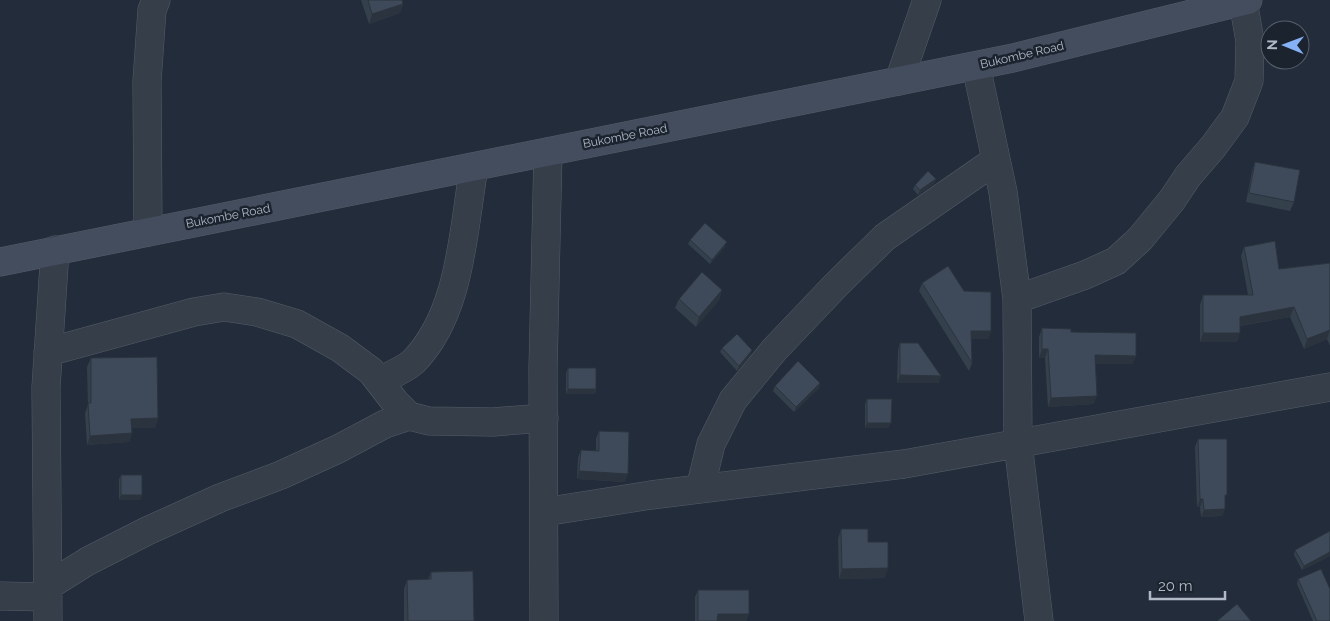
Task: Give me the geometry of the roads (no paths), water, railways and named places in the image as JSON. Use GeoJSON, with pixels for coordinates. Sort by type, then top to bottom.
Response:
{"type":"FeatureCollection","features":[{"type":"Feature","properties":{"kind":"main road","name":"Bukombe Road"},"geometry":{"type":"LineString","coordinates":[[0,262],[976,66],[1245,1]]}},
{"type":"Feature","properties":{"kind":"street"},"geometry":{"type":"LineString","coordinates":[[148,232],[147,81],[152,10],[156,0]]}},
{"type":"Feature","properties":{"kind":"street"},"geometry":{"type":"LineString","coordinates":[[899,81],[927,0]]}},
{"type":"Feature","properties":{"kind":"street"},"geometry":{"type":"LineString","coordinates":[[1017,299],[1085,275],[1116,261],[1140,238],[1213,147],[1235,117],[1249,81],[1250,41],[1245,1]]}},
{"type":"Feature","properties":{"kind":"street"},"geometry":{"type":"LineString","coordinates":[[976,66],[1003,192],[1017,299],[1018,443],[1039,621]]}},
{"type":"Feature","properties":{"kind":"street"},"geometry":{"type":"LineString","coordinates":[[544,621],[543,359],[548,152]]}},
{"type":"Feature","properties":{"kind":"street"},"geometry":{"type":"LineString","coordinates":[[700,489],[711,444],[733,400],[775,349],[885,237],[996,160]]}},
{"type":"Feature","properties":{"kind":"street"},"geometry":{"type":"LineString","coordinates":[[379,381],[412,363],[436,333],[449,301],[460,254],[474,167]]}},
{"type":"Feature","properties":{"kind":"street"},"geometry":{"type":"LineString","coordinates":[[48,601],[46,387],[56,250]]}},
{"type":"Feature","properties":{"kind":"street"},"geometry":{"type":"LineString","coordinates":[[48,352],[194,312],[224,307],[257,312],[297,324],[340,348],[371,371],[395,402],[409,416],[429,421],[464,422],[544,418]]}},
{"type":"Feature","properties":{"kind":"street"},"geometry":{"type":"LineString","coordinates":[[544,512],[700,489],[904,464],[1330,387]]}},
{"type":"Feature","properties":{"kind":"street"},"geometry":{"type":"LineString","coordinates":[[48,601],[88,561],[147,530],[220,498],[281,475],[338,449],[385,424],[409,416]]}},
{"type":"Feature","properties":{"kind":"street"},"geometry":{"type":"LineString","coordinates":[[0,596],[48,601]]}}]}
